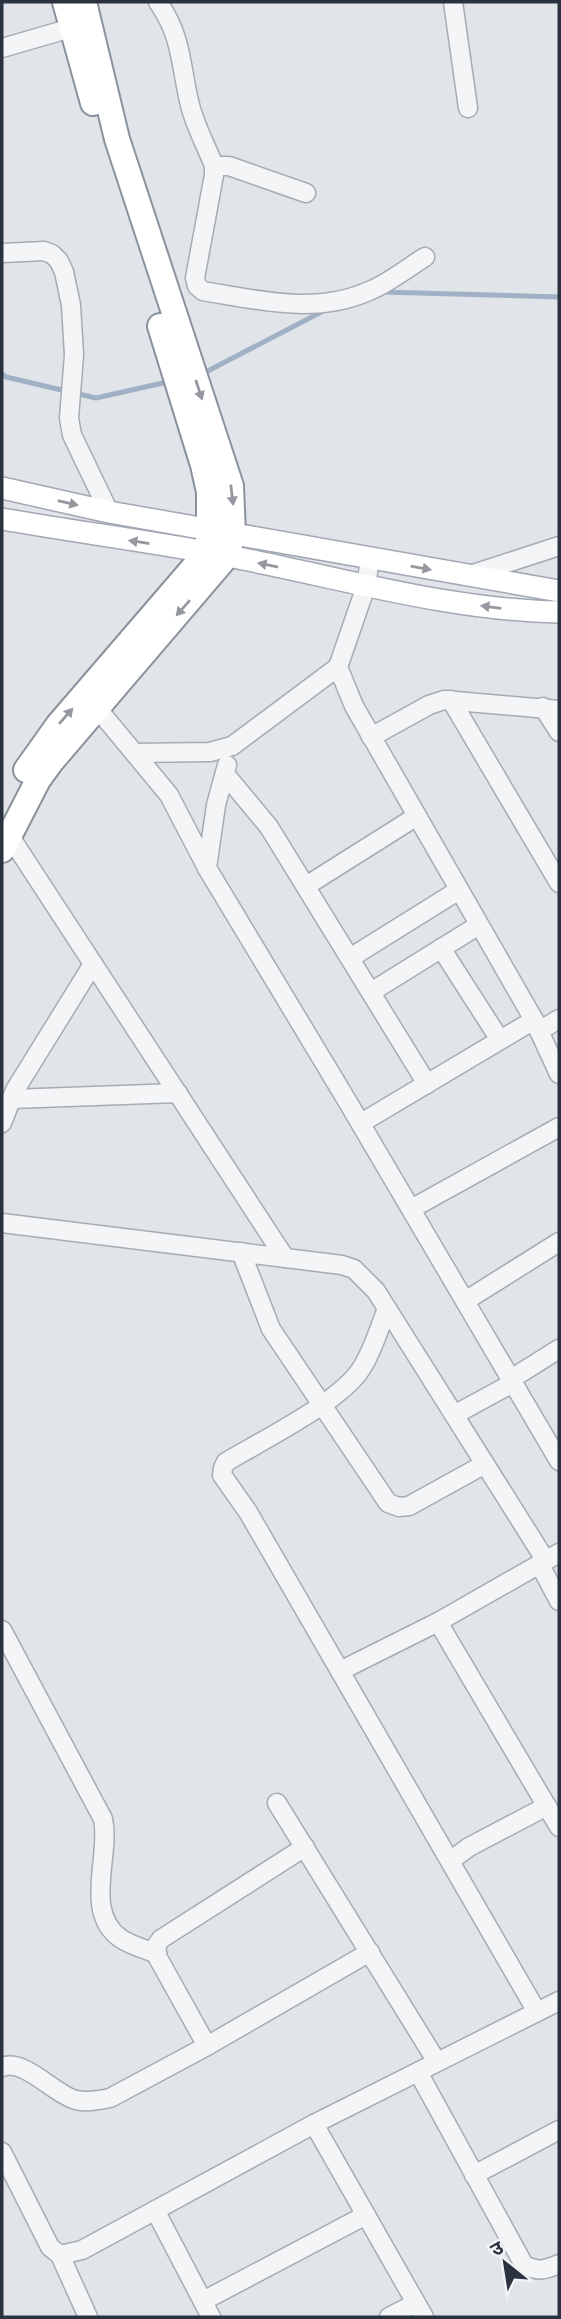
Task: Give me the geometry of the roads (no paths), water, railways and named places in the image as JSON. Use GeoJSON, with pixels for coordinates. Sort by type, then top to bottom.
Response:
{"type":"FeatureCollection","features":[{"type":"Feature","properties":{"kind":"highway"},"geometry":{"type":"LineString","coordinates":[[4,833],[44,771],[97,708],[141,642],[219,543],[209,492],[204,438],[110,141],[71,28],[65,2]]}},
{"type":"Feature","properties":{"kind":"highway"},"geometry":{"type":"LineString","coordinates":[[84,2],[110,141]]}},
{"type":"Feature","properties":{"kind":"highway"},"geometry":{"type":"LineString","coordinates":[[4,833],[33,758],[58,725],[141,642]]}},
{"type":"Feature","properties":{"kind":"main road"},"geometry":{"type":"LineString","coordinates":[[2,488],[109,512],[366,586],[416,597],[528,611],[559,612]]}},
{"type":"Feature","properties":{"kind":"main road"},"geometry":{"type":"LineString","coordinates":[[2,519],[370,559],[559,592]]}},
{"type":"Feature","properties":{"kind":"street"},"geometry":{"type":"LineString","coordinates":[[159,2],[174,29],[183,61],[190,107],[214,166],[195,278],[197,286],[203,291],[293,305],[319,303],[351,298],[372,290],[425,257]]}},
{"type":"Feature","properties":{"kind":"street"},"geometry":{"type":"LineString","coordinates":[[453,2],[468,108]]}},
{"type":"Feature","properties":{"kind":"street"},"geometry":{"type":"LineString","coordinates":[[2,48],[71,28]]}},
{"type":"Feature","properties":{"kind":"street"},"geometry":{"type":"LineString","coordinates":[[214,166],[229,166],[306,193]]}},
{"type":"Feature","properties":{"kind":"street"},"geometry":{"type":"LineString","coordinates":[[2,253],[44,251],[59,261],[64,272],[71,305],[74,355],[69,418],[72,435],[109,512]]}},
{"type":"Feature","properties":{"kind":"street"},"geometry":{"type":"LineString","coordinates":[[468,576],[559,546]]}},
{"type":"Feature","properties":{"kind":"street"},"geometry":{"type":"LineString","coordinates":[[134,753],[210,752],[232,746],[338,667],[366,586],[370,559]]}},
{"type":"Feature","properties":{"kind":"street"},"geometry":{"type":"LineString","coordinates":[[338,667],[354,706],[536,1025],[559,1074]]}},
{"type":"Feature","properties":{"kind":"street"},"geometry":{"type":"LineString","coordinates":[[371,737],[429,705],[451,701],[551,709],[559,732]]}},
{"type":"Feature","properties":{"kind":"street"},"geometry":{"type":"LineString","coordinates":[[451,701],[559,883]]}},
{"type":"Feature","properties":{"kind":"street"},"geometry":{"type":"LineString","coordinates":[[97,708],[169,795],[207,868],[559,1461]]}},
{"type":"Feature","properties":{"kind":"street"},"geometry":{"type":"LineString","coordinates":[[207,868],[216,805],[232,746]]}},
{"type":"Feature","properties":{"kind":"street"},"geometry":{"type":"LineString","coordinates":[[225,774],[269,827],[427,1084]]}},
{"type":"Feature","properties":{"kind":"street"},"geometry":{"type":"LineString","coordinates":[[306,886],[417,816]]}},
{"type":"Feature","properties":{"kind":"street"},"geometry":{"type":"LineString","coordinates":[[4,833],[285,1258]]}},
{"type":"Feature","properties":{"kind":"street"},"geometry":{"type":"LineString","coordinates":[[350,958],[459,890]]}},
{"type":"Feature","properties":{"kind":"street"},"geometry":{"type":"LineString","coordinates":[[371,992],[479,925]]}},
{"type":"Feature","properties":{"kind":"street"},"geometry":{"type":"LineString","coordinates":[[440,948],[500,1040]]}},
{"type":"Feature","properties":{"kind":"street"},"geometry":{"type":"LineString","coordinates":[[2,1124],[11,1099],[93,964]]}},
{"type":"Feature","properties":{"kind":"street"},"geometry":{"type":"LineString","coordinates":[[361,1124],[500,1040],[559,1019]]}},
{"type":"Feature","properties":{"kind":"street"},"geometry":{"type":"LineString","coordinates":[[11,1099],[178,1093]]}},
{"type":"Feature","properties":{"kind":"street"},"geometry":{"type":"LineString","coordinates":[[411,1209],[559,1127]]}},
{"type":"Feature","properties":{"kind":"street"},"geometry":{"type":"LineString","coordinates":[[2,1223],[342,1265],[354,1269],[376,1291],[548,1560],[559,1601]]}},
{"type":"Feature","properties":{"kind":"street"},"geometry":{"type":"LineString","coordinates":[[465,1301],[559,1242]]}},
{"type":"Feature","properties":{"kind":"street"},"geometry":{"type":"LineString","coordinates":[[241,1252],[265,1319],[388,1503],[399,1507],[409,1506],[485,1464]]}},
{"type":"Feature","properties":{"kind":"street"},"geometry":{"type":"LineString","coordinates":[[387,1309],[361,1370],[349,1384],[321,1405],[226,1462],[222,1475],[248,1512],[537,2012]]}},
{"type":"Feature","properties":{"kind":"street"},"geometry":{"type":"LineString","coordinates":[[454,1415],[559,1349]]}},
{"type":"Feature","properties":{"kind":"street"},"geometry":{"type":"LineString","coordinates":[[340,1671],[438,1622],[548,1560]]}},
{"type":"Feature","properties":{"kind":"street"},"geometry":{"type":"LineString","coordinates":[[438,1622],[559,1827]]}},
{"type":"Feature","properties":{"kind":"street"},"geometry":{"type":"LineString","coordinates":[[2,1630],[103,1819],[105,1835],[100,1904],[104,1918],[121,1938],[155,1953],[207,2046]]}},
{"type":"Feature","properties":{"kind":"street"},"geometry":{"type":"LineString","coordinates":[[277,1803],[438,2062]]}},
{"type":"Feature","properties":{"kind":"street"},"geometry":{"type":"LineString","coordinates":[[450,1861],[468,1847],[547,1806]]}},
{"type":"Feature","properties":{"kind":"street"},"geometry":{"type":"LineString","coordinates":[[155,1953],[161,1939],[305,1847]]}},
{"type":"Feature","properties":{"kind":"street"},"geometry":{"type":"LineString","coordinates":[[2,2067],[20,2067],[64,2095],[78,2100],[110,2098],[207,2046],[370,1952]]}},
{"type":"Feature","properties":{"kind":"street"},"geometry":{"type":"LineString","coordinates":[[60,2255],[82,2250],[314,2124],[559,2001]]}},
{"type":"Feature","properties":{"kind":"street"},"geometry":{"type":"LineString","coordinates":[[418,2072],[524,2265],[534,2270],[546,2270],[559,2264]]}},
{"type":"Feature","properties":{"kind":"street"},"geometry":{"type":"LineString","coordinates":[[314,2124],[420,2310],[389,2317]]}},
{"type":"Feature","properties":{"kind":"street"},"geometry":{"type":"LineString","coordinates":[[474,2175],[559,2130]]}},
{"type":"Feature","properties":{"kind":"street"},"geometry":{"type":"LineString","coordinates":[[2,2152],[50,2247],[60,2255],[88,2317]]}},
{"type":"Feature","properties":{"kind":"street"},"geometry":{"type":"LineString","coordinates":[[155,2210],[207,2309],[366,2215]]}},
{"type":"Feature","properties":{"kind":"waterway"},"geometry":{"type":"LineString","coordinates":[[381,292],[559,297]]}},
{"type":"Feature","properties":{"kind":"waterway"},"geometry":{"type":"LineString","coordinates":[[202,374],[327,309]]}},
{"type":"Feature","properties":{"kind":"waterway"},"geometry":{"type":"LineString","coordinates":[[2,374],[96,398],[172,381]]}}]}
